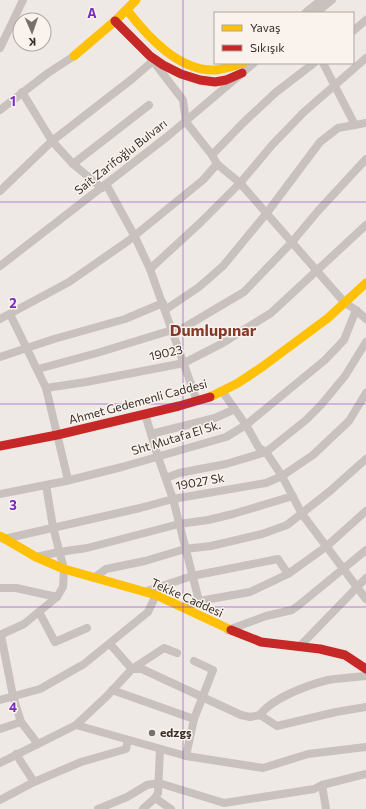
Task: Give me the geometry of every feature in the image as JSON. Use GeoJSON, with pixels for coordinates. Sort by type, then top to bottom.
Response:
{"type":"FeatureCollection","features":[{"type":"Feature","properties":{"kind":"street"},"geometry":{"type":"LineString","coordinates":[[0,48],[23,0]]}},
{"type":"Feature","properties":{"kind":"street"},"geometry":{"type":"LineString","coordinates":[[0,110],[22,92],[74,56],[115,21],[136,0]]}},
{"type":"Feature","properties":{"kind":"street"},"geometry":{"type":"LineString","coordinates":[[306,12],[321,0]]}},
{"type":"Feature","properties":{"kind":"street"},"geometry":{"type":"LineString","coordinates":[[317,12],[332,0]]}},
{"type":"Feature","properties":{"kind":"street"},"geometry":{"type":"LineString","coordinates":[[127,10],[152,40],[175,57],[196,67],[214,70],[240,64]]}},
{"type":"Feature","properties":{"kind":"street"},"geometry":{"type":"LineString","coordinates":[[354,30],[366,20]]}},
{"type":"Feature","properties":{"kind":"street"},"geometry":{"type":"LineString","coordinates":[[115,21],[152,59],[183,100],[186,122],[212,155],[217,164],[240,183],[345,303],[366,319]]}},
{"type":"Feature","properties":{"kind":"street"},"geometry":{"type":"LineString","coordinates":[[150,269],[200,223],[240,183],[304,112],[366,58]]}},
{"type":"Feature","properties":{"kind":"street"},"geometry":{"type":"LineString","coordinates":[[152,59],[178,72],[195,78],[214,82],[229,80],[242,73]]}},
{"type":"Feature","properties":{"kind":"street"},"geometry":{"type":"LineString","coordinates":[[0,191],[52,141],[132,79],[152,59]]}},
{"type":"Feature","properties":{"kind":"street","name":"Sait Zarifoğlu Bulvarı"},"geometry":{"type":"LineString","coordinates":[[0,266],[186,122],[253,64]]}},
{"type":"Feature","properties":{"kind":"street"},"geometry":{"type":"LineString","coordinates":[[212,155],[243,123],[313,64]]}},
{"type":"Feature","properties":{"kind":"street"},"geometry":{"type":"LineString","coordinates":[[324,64],[355,125]]}},
{"type":"Feature","properties":{"kind":"street"},"geometry":{"type":"LineString","coordinates":[[22,92],[52,141],[73,164],[104,186],[134,235],[150,269],[197,401]]}},
{"type":"Feature","properties":{"kind":"street"},"geometry":{"type":"LineString","coordinates":[[0,102],[11,102]]}},
{"type":"Feature","properties":{"kind":"street"},"geometry":{"type":"LineString","coordinates":[[73,164],[149,105]]}},
{"type":"Feature","properties":{"kind":"street"},"geometry":{"type":"LineString","coordinates":[[0,357],[79,331],[125,319],[164,306],[199,287],[223,266],[266,214],[320,142],[338,128],[366,123]]}},
{"type":"Feature","properties":{"kind":"street"},"geometry":{"type":"LineString","coordinates":[[38,369],[172,332],[244,292],[292,242],[318,211],[366,159]]}},
{"type":"Feature","properties":{"kind":"street"},"geometry":{"type":"LineString","coordinates":[[0,319],[68,282],[102,260],[203,180],[217,164]]}},
{"type":"Feature","properties":{"kind":"street","name":"19023"},"geometry":{"type":"LineString","coordinates":[[46,388],[86,382],[184,363],[221,344],[271,313],[366,225]]}},
{"type":"Feature","properties":{"kind":"street","name":"Ahmet Gedemenli Caddesi"},"geometry":{"type":"LineString","coordinates":[[0,446],[57,435],[210,397],[238,383],[262,367],[328,318],[366,283]]}},
{"type":"Feature","properties":{"kind":"street","name":"Sht Mutafa El Sk."},"geometry":{"type":"LineString","coordinates":[[0,494],[68,480],[158,457],[226,437],[246,425],[325,360],[344,340],[356,310]]}},
{"type":"Feature","properties":{"kind":"street"},"geometry":{"type":"LineString","coordinates":[[10,314],[46,388],[68,480]]}},
{"type":"Feature","properties":{"kind":"street"},"geometry":{"type":"LineString","coordinates":[[166,478],[179,473],[226,464],[266,452],[306,420],[321,405],[344,376],[366,342]]}},
{"type":"Feature","properties":{"kind":"street"},"geometry":{"type":"LineString","coordinates":[[222,391],[260,448],[266,452],[282,476],[302,514],[366,599]]}},
{"type":"Feature","properties":{"kind":"street","name":"19027 Sk"},"geometry":{"type":"LineString","coordinates":[[2,538],[54,528],[173,499],[266,483],[282,476],[314,455],[349,421],[366,393]]}},
{"type":"Feature","properties":{"kind":"street"},"geometry":{"type":"LineString","coordinates":[[151,434],[215,418],[235,409]]}},
{"type":"Feature","properties":{"kind":"street"},"geometry":{"type":"LineString","coordinates":[[146,414],[158,457],[173,499],[199,602]]}},
{"type":"Feature","properties":{"kind":"street"},"geometry":{"type":"LineString","coordinates":[[94,578],[106,569],[145,561],[185,549],[211,546],[262,534],[287,525],[330,492],[366,459]]}},
{"type":"Feature","properties":{"kind":"street"},"geometry":{"type":"LineString","coordinates":[[38,744],[21,722],[13,696],[1,635],[24,624],[40,612],[57,597],[63,587],[64,569],[59,552],[46,485]]}},
{"type":"Feature","properties":{"kind":"street"},"geometry":{"type":"LineString","coordinates":[[36,558],[59,552],[87,548],[179,524],[208,520],[293,496]]}},
{"type":"Feature","properties":{"kind":"street"},"geometry":{"type":"LineString","coordinates":[[184,607],[199,602],[250,592],[288,574],[327,546],[366,511]]}},
{"type":"Feature","properties":{"kind":"street","name":"Tekke Caddesi"},"geometry":{"type":"LineString","coordinates":[[2,538],[36,558],[64,569],[156,595],[184,607],[228,630],[261,642],[320,649],[345,655],[366,669]]}},
{"type":"Feature","properties":{"kind":"street"},"geometry":{"type":"LineString","coordinates":[[228,630],[266,616],[292,610],[366,550]]}},
{"type":"Feature","properties":{"kind":"street"},"geometry":{"type":"LineString","coordinates":[[147,592],[192,576],[278,559],[288,574]]}},
{"type":"Feature","properties":{"kind":"street"},"geometry":{"type":"LineString","coordinates":[[300,647],[366,578]]}},
{"type":"Feature","properties":{"kind":"street"},"geometry":{"type":"LineString","coordinates":[[0,588],[16,588],[57,597]]}},
{"type":"Feature","properties":{"kind":"street"},"geometry":{"type":"LineString","coordinates":[[0,700],[40,689],[84,664],[148,612],[156,595]]}},
{"type":"Feature","properties":{"kind":"street"},"geometry":{"type":"LineString","coordinates":[[40,612],[55,642],[87,628]]}},
{"type":"Feature","properties":{"kind":"street"},"geometry":{"type":"LineString","coordinates":[[110,644],[132,669],[142,669],[241,715],[260,715],[277,726],[336,712],[366,707]]}},
{"type":"Feature","properties":{"kind":"street"},"geometry":{"type":"LineString","coordinates":[[0,762],[76,725],[132,669],[164,648],[177,653]]}},
{"type":"Feature","properties":{"kind":"street"},"geometry":{"type":"LineString","coordinates":[[186,756],[194,719],[213,670],[194,661]]}},
{"type":"Feature","properties":{"kind":"street"},"geometry":{"type":"LineString","coordinates":[[260,715],[264,709],[274,701],[306,687],[328,680],[366,676]]}},
{"type":"Feature","properties":{"kind":"street"},"geometry":{"type":"LineString","coordinates":[[112,690],[194,719]]}},
{"type":"Feature","properties":{"kind":"street"},"geometry":{"type":"LineString","coordinates":[[0,729],[21,722]]}},
{"type":"Feature","properties":{"kind":"street"},"geometry":{"type":"LineString","coordinates":[[76,725],[186,756],[263,768],[308,754],[366,747]]}},
{"type":"Feature","properties":{"kind":"street"},"geometry":{"type":"LineString","coordinates":[[0,800],[34,782],[81,762],[126,749],[128,740]]}},
{"type":"Feature","properties":{"kind":"street"},"geometry":{"type":"LineString","coordinates":[[144,809],[158,793],[160,749]]}},
{"type":"Feature","properties":{"kind":"street"},"geometry":{"type":"LineString","coordinates":[[16,754],[34,782]]}},
{"type":"Feature","properties":{"kind":"street"},"geometry":{"type":"LineString","coordinates":[[98,809],[126,797],[147,785],[159,783],[222,806],[251,798],[314,789],[322,785],[366,774]]}},
{"type":"Feature","properties":{"kind":"street"},"geometry":{"type":"LineString","coordinates":[[322,785],[326,809]]}},
{"type":"Feature","properties":{"kind":"street"},"geometry":{"type":"LineString","coordinates":[[155,798],[170,809]]}},
{"type":"Feature","properties":{"kind":"traffic: slow"},"geometry":{"type":"LineString","coordinates":[[74,56],[115,21],[136,0]]}},
{"type":"Feature","properties":{"kind":"traffic: slow"},"geometry":{"type":"LineString","coordinates":[[127,10],[154,41],[177,59],[189,65],[202,69],[216,70],[240,64]]}},
{"type":"Feature","properties":{"kind":"traffic: slow"},"geometry":{"type":"LineString","coordinates":[[210,397],[238,383],[262,367],[328,318],[366,283]]}},
{"type":"Feature","properties":{"kind":"traffic: slow"},"geometry":{"type":"LineString","coordinates":[[0,536],[36,557],[64,569],[156,595],[231,630]]}},
{"type":"Feature","properties":{"kind":"traffic: jam"},"geometry":{"type":"LineString","coordinates":[[115,21],[150,56],[163,65],[181,74],[200,80],[215,82],[226,80],[242,73]]}},
{"type":"Feature","properties":{"kind":"traffic: jam"},"geometry":{"type":"LineString","coordinates":[[0,446],[57,435],[179,406],[210,397]]}},
{"type":"Feature","properties":{"kind":"traffic: jam"},"geometry":{"type":"LineString","coordinates":[[231,630],[261,642],[320,649],[345,655],[366,669]]}},
{"type":"Feature","properties":{"kind":"place","name":"edzgş"},"geometry":{"type":"Point","coordinates":[152,733]}},
{"type":"Feature","properties":{"kind":"district","name":"Dumlupınar"},"geometry":{"type":"Point","coordinates":[213,330]}}]}
